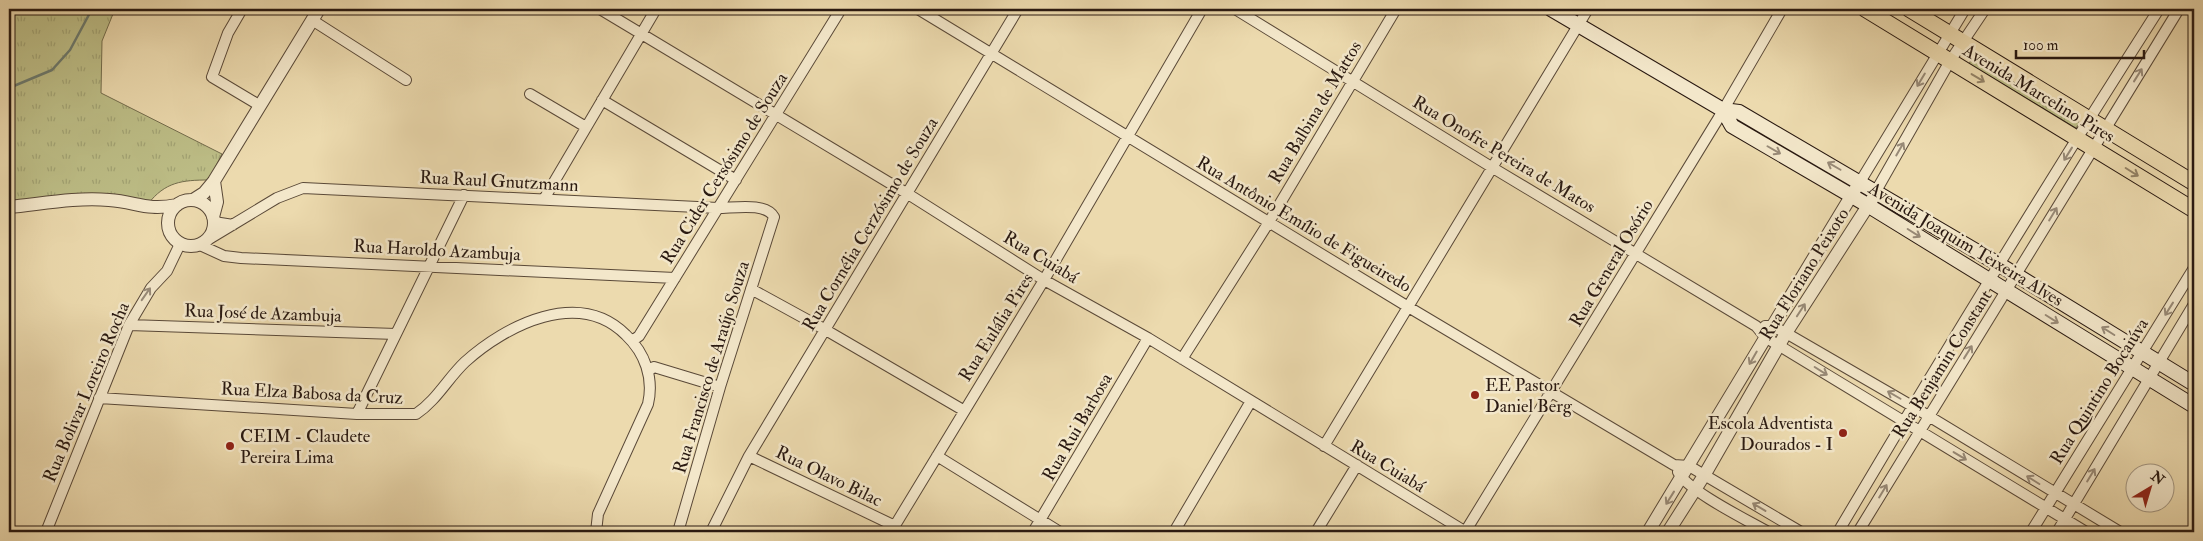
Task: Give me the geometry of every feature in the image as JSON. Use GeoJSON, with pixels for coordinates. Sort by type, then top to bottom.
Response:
{"type":"FeatureCollection","features":[{"type":"Feature","properties":{"kind":"main road","name":"Avenida Joaquim Teixeira Alves"},"geometry":{"type":"LineString","coordinates":[[1551,9],[1723,110],[1739,112],[1876,191],[2194,384]]}},
{"type":"Feature","properties":{"kind":"main road","name":"Avenida Marcelino Pires"},"geometry":{"type":"LineString","coordinates":[[1865,9],[2194,210]]}},
{"type":"Feature","properties":{"kind":"main road","name":"Avenida Marcelino Pires"},"geometry":{"type":"LineString","coordinates":[[1909,9],[2194,183]]}},
{"type":"Feature","properties":{"kind":"main road","name":"Avenida Joaquim Teixeira Alves"},"geometry":{"type":"LineString","coordinates":[[1723,110],[1732,126],[1869,206],[2194,406]]}},
{"type":"Feature","properties":{"kind":"street"},"geometry":{"type":"LineString","coordinates":[[242,9],[228,33],[212,77],[259,105]]}},
{"type":"Feature","properties":{"kind":"street","name":"Rua Cuiabá"},"geometry":{"type":"LineString","coordinates":[[600,9],[908,194],[1044,280],[1148,338],[1465,532]]}},
{"type":"Feature","properties":{"kind":"street"},"geometry":{"type":"LineString","coordinates":[[544,199],[656,9]]}},
{"type":"Feature","properties":{"kind":"street","name":"Rua Cider Cersósimo de Souza"},"geometry":{"type":"LineString","coordinates":[[632,341],[640,336],[840,9]]}},
{"type":"Feature","properties":{"kind":"street","name":"Rua Antônio Emílio de Figueiredo"},"geometry":{"type":"LineString","coordinates":[[918,9],[1410,308],[1674,465],[1689,466],[1705,474],[1801,532]]}},
{"type":"Feature","properties":{"kind":"street","name":"Rua Cornélia Cerzósimo de Souza"},"geometry":{"type":"LineString","coordinates":[[711,532],[749,456],[1018,9]]}},
{"type":"Feature","properties":{"kind":"street","name":"Rua Eulália Pires"},"geometry":{"type":"LineString","coordinates":[[893,529],[1129,137],[1202,9]]}},
{"type":"Feature","properties":{"kind":"street","name":"Rua Onofre Pereira de Matos"},"geometry":{"type":"LineString","coordinates":[[1235,9],[1493,168],[1756,326],[1768,331],[1786,333],[1929,416],[2054,494],[2120,532]]}},
{"type":"Feature","properties":{"kind":"street","name":"Rua Balbina de Mattos"},"geometry":{"type":"LineString","coordinates":[[1182,359],[1269,222],[1396,9]]}},
{"type":"Feature","properties":{"kind":"street"},"geometry":{"type":"LineString","coordinates":[[1324,446],[1410,308],[1588,9]]}},
{"type":"Feature","properties":{"kind":"street","name":"Rua General Osório"},"geometry":{"type":"LineString","coordinates":[[1465,532],[1636,254],[1782,9]]}},
{"type":"Feature","properties":{"kind":"street","name":"Rua Floriano Peixoto"},"geometry":{"type":"LineString","coordinates":[[1668,532],[1705,474],[1786,333],[1869,206],[1950,61],[1965,9]]}},
{"type":"Feature","properties":{"kind":"street","name":"Rua Floriano Peixoto"},"geometry":{"type":"LineString","coordinates":[[1648,532],[1682,479],[1768,331],[1852,196],[1937,53],[1957,38],[1985,9]]}},
{"type":"Feature","properties":{"kind":"street","name":"Rua Benjamin Constant"},"geometry":{"type":"LineString","coordinates":[[1838,532],[1912,406],[2089,118],[2160,9]]}},
{"type":"Feature","properties":{"kind":"street","name":"Rua Benjamin Constant"},"geometry":{"type":"LineString","coordinates":[[1858,532],[2104,128],[2180,9]]}},
{"type":"Feature","properties":{"kind":"street"},"geometry":{"type":"LineString","coordinates":[[9,207],[87,199],[109,200],[147,208],[177,205],[193,200],[204,193],[214,181],[316,14],[406,80]]}},
{"type":"Feature","properties":{"kind":"street"},"geometry":{"type":"LineString","coordinates":[[530,94],[586,127]]}},
{"type":"Feature","properties":{"kind":"street"},"geometry":{"type":"LineString","coordinates":[[602,100],[736,180]]}},
{"type":"Feature","properties":{"kind":"street"},"geometry":{"type":"LineString","coordinates":[[147,208],[168,227],[174,240],[180,244],[190,247],[202,243],[212,233],[216,202],[214,181]]}},
{"type":"Feature","properties":{"kind":"street","name":"Rua Raul Gnutzmann"},"geometry":{"type":"LineString","coordinates":[[202,243],[277,198],[303,188],[764,209],[771,212]]}},
{"type":"Feature","properties":{"kind":"street"},"geometry":{"type":"LineString","coordinates":[[357,414],[464,195]]}},
{"type":"Feature","properties":{"kind":"street"},"geometry":{"type":"LineString","coordinates":[[193,200],[205,205],[213,219],[233,225]]}},
{"type":"Feature","properties":{"kind":"street"},"geometry":{"type":"LineString","coordinates":[[168,227],[169,215],[177,205]]}},
{"type":"Feature","properties":{"kind":"street","name":"Rua Francisco de Araújo Souza"},"geometry":{"type":"LineString","coordinates":[[678,532],[720,387],[774,218],[771,212]]}},
{"type":"Feature","properties":{"kind":"street","name":"Rua Haroldo Azambuja"},"geometry":{"type":"LineString","coordinates":[[202,243],[224,256],[676,278]]}},
{"type":"Feature","properties":{"kind":"street","name":"Rua Bolivar Loreiro Rocha"},"geometry":{"type":"LineString","coordinates":[[46,532],[129,325],[151,288],[166,272],[180,244]]}},
{"type":"Feature","properties":{"kind":"street","name":"Rua Quintino Bocaiúva"},"geometry":{"type":"LineString","coordinates":[[2031,532],[2194,268]]}},
{"type":"Feature","properties":{"kind":"street"},"geometry":{"type":"LineString","coordinates":[[751,289],[963,410]]}},
{"type":"Feature","properties":{"kind":"street","name":"Rua Quintino Bocaiúva"},"geometry":{"type":"LineString","coordinates":[[2057,532],[2066,520],[2073,505],[2194,304]]}},
{"type":"Feature","properties":{"kind":"street","name":"Rua Elza Babosa da Cruz"},"geometry":{"type":"LineString","coordinates":[[99,398],[357,414],[416,414],[465,362],[516,326],[538,318],[570,313],[598,316],[617,327],[632,341],[642,355],[648,371],[650,384],[648,404],[598,514],[596,532]]}},
{"type":"Feature","properties":{"kind":"street","name":"Rua José de Azambuja"},"geometry":{"type":"LineString","coordinates":[[129,325],[396,334]]}},
{"type":"Feature","properties":{"kind":"street","name":"Rua Onofre Pereira de Matos"},"geometry":{"type":"LineString","coordinates":[[1768,331],[1779,345],[2086,532]]}},
{"type":"Feature","properties":{"kind":"street","name":"Rua Rui Barbosa"},"geometry":{"type":"LineString","coordinates":[[1033,532],[1148,338]]}},
{"type":"Feature","properties":{"kind":"street"},"geometry":{"type":"LineString","coordinates":[[648,371],[654,368],[720,387]]}},
{"type":"Feature","properties":{"kind":"street"},"geometry":{"type":"LineString","coordinates":[[1174,532],[1251,401]]}},
{"type":"Feature","properties":{"kind":"street","name":"Rua Olavo Bilac"},"geometry":{"type":"LineString","coordinates":[[749,456],[893,529]]}},
{"type":"Feature","properties":{"kind":"street"},"geometry":{"type":"LineString","coordinates":[[937,456],[1060,532]]}},
{"type":"Feature","properties":{"kind":"street"},"geometry":{"type":"LineString","coordinates":[[1316,532],[1357,465]]}},
{"type":"Feature","properties":{"kind":"street","name":"Rua Antônio Emílio de Figueiredo"},"geometry":{"type":"LineString","coordinates":[[1674,465],[1682,479],[1695,489],[1768,532]]}},
{"type":"Feature","properties":{"kind":"green space"},"geometry":{"type":"Polygon","coordinates":[[[9,9],[115,9],[102,41],[101,93],[222,154],[209,180],[175,184],[161,191],[148,204],[55,197],[9,201],[9,9]]]}},
{"type":"Feature","properties":{"kind":"green space"},"geometry":{"type":"Polygon","coordinates":[[[1972,58],[2080,122],[2076,128],[1969,64],[1972,58]]]}},
{"type":"Feature","properties":{"kind":"waterway"},"geometry":{"type":"LineString","coordinates":[[9,88],[52,70],[70,50],[92,9]]}},
{"type":"Feature","properties":{"kind":"place","name":"EE Pastor Daniel Berg"},"geometry":{"type":"Point","coordinates":[1475,395]}},
{"type":"Feature","properties":{"kind":"place","name":"Escola Adventista Dourados - I"},"geometry":{"type":"Point","coordinates":[1843,433]}},
{"type":"Feature","properties":{"kind":"place","name":"CEIM - Claudete Pereira Lima"},"geometry":{"type":"Point","coordinates":[230,446]}}]}
